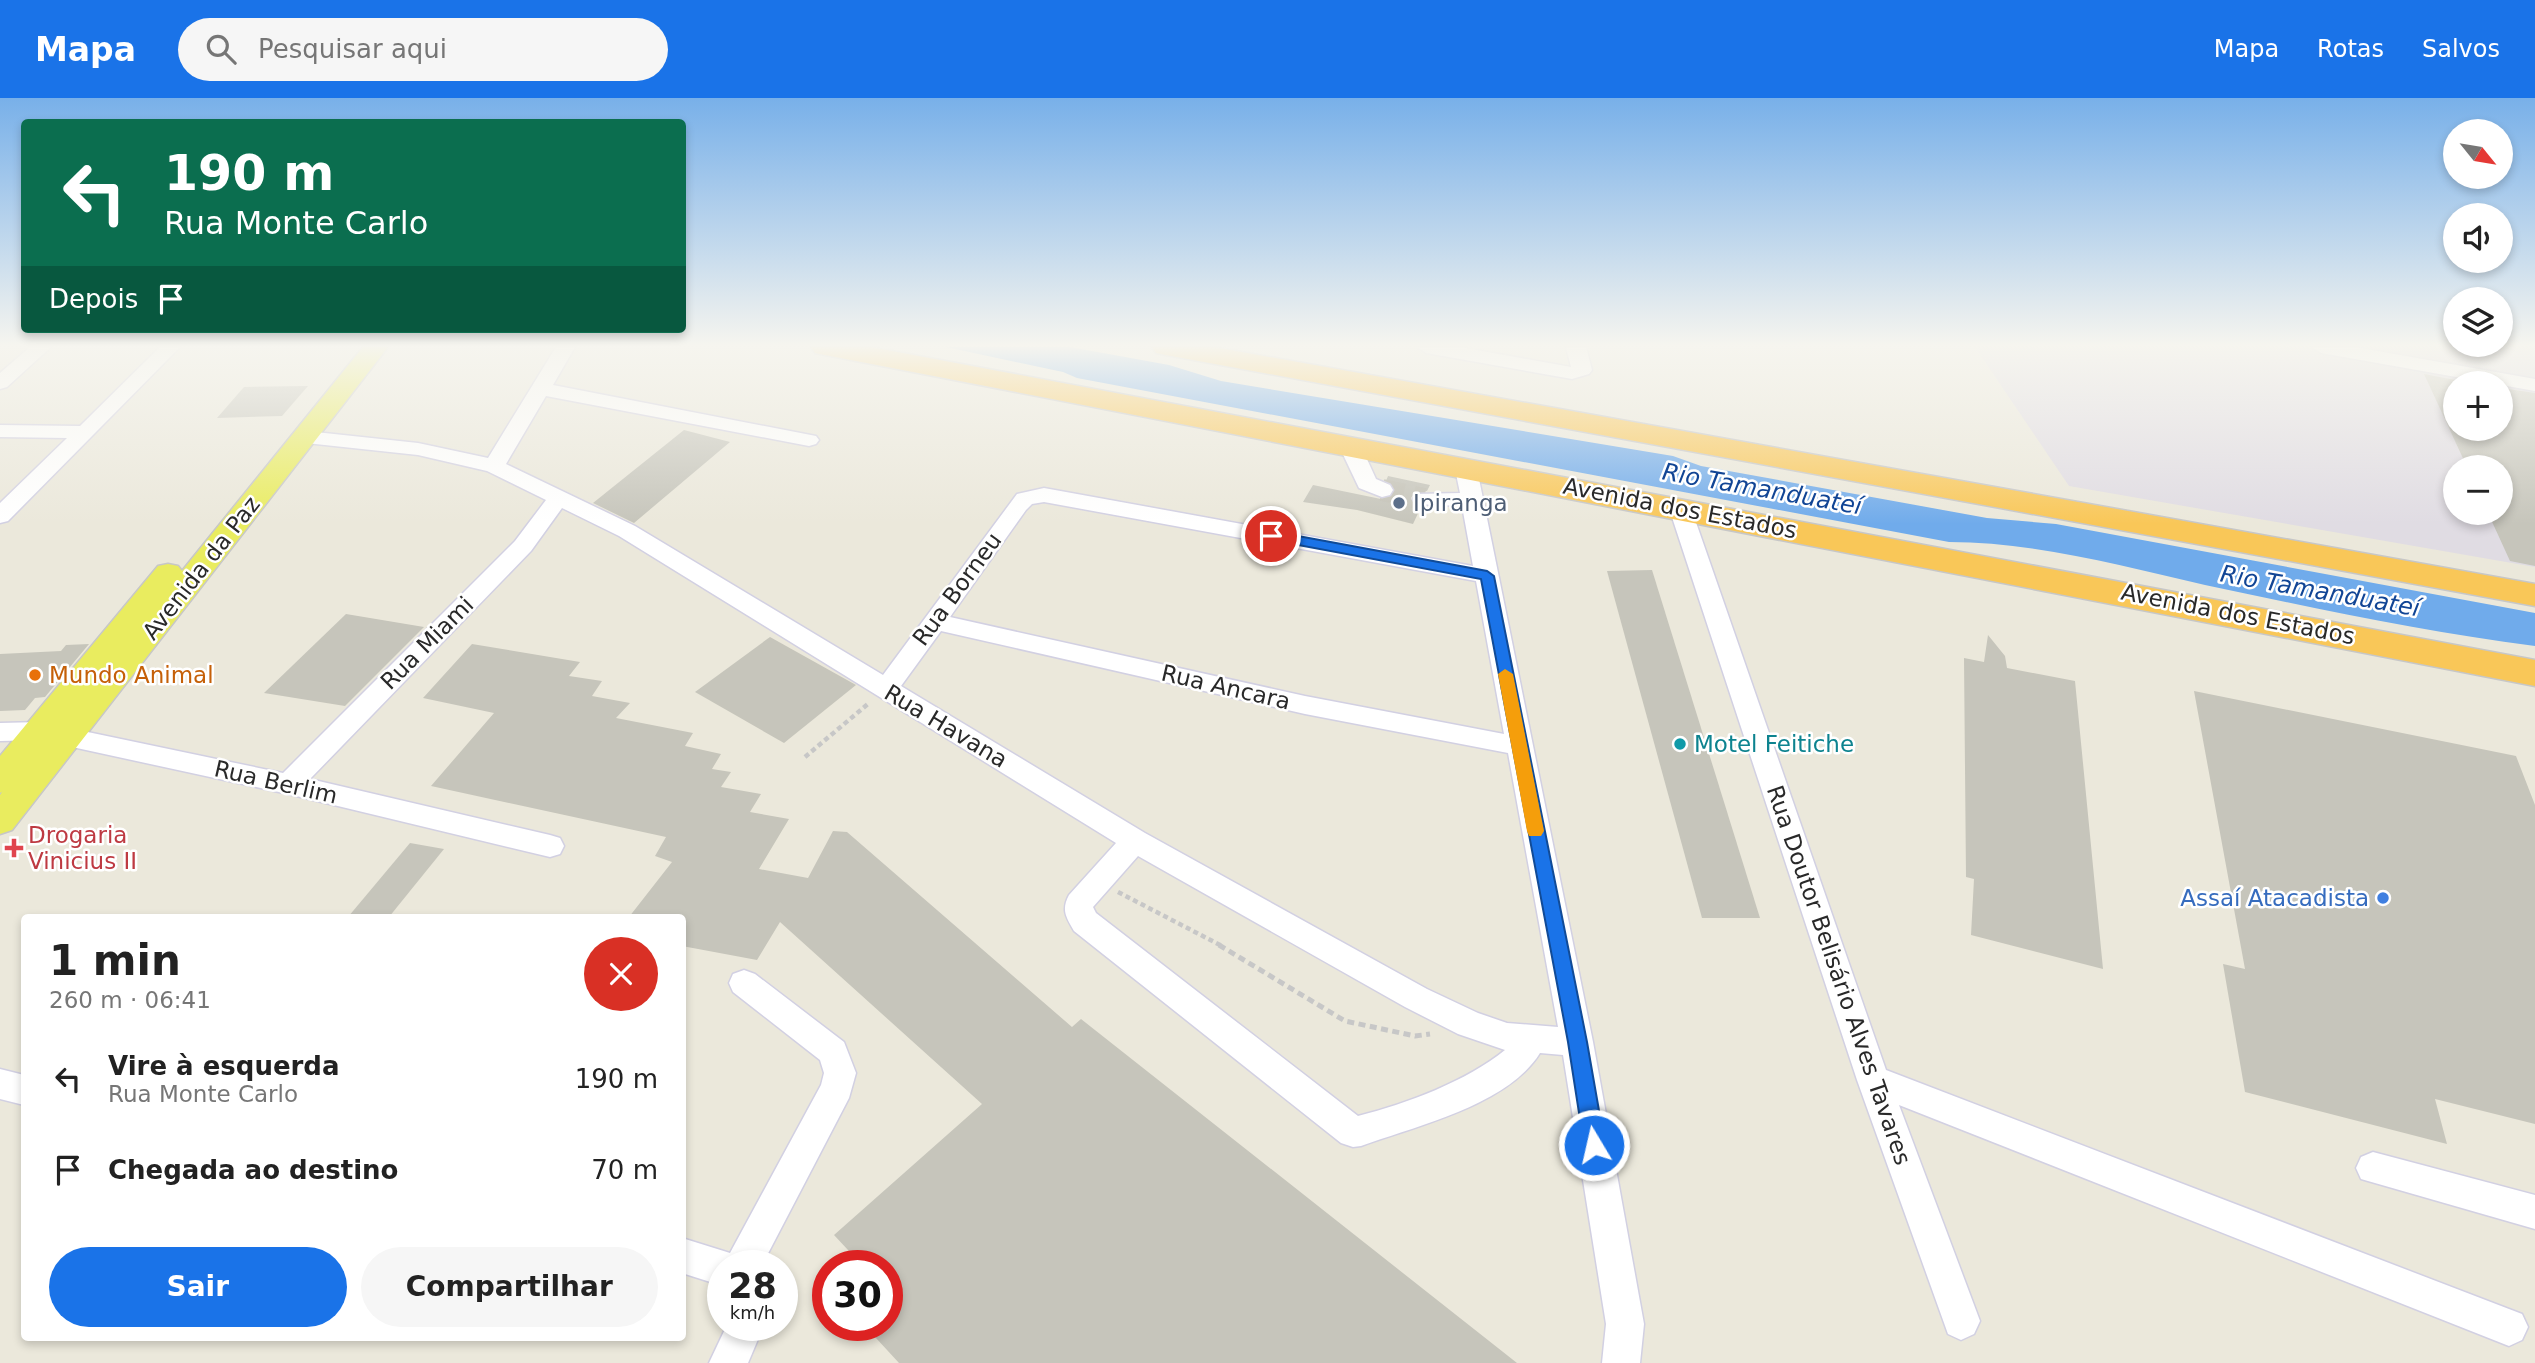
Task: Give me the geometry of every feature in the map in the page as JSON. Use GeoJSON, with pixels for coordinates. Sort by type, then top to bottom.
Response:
{"type":"FeatureCollection","features":[{"type":"Feature","properties":{"kind":"highway","name":"Avenida dos Estados"},"geometry":{"type":"LineString","coordinates":[[1138,406],[1350,446],[1469,484],[1680,508],[2535,673]]}},
{"type":"Feature","properties":{"kind":"highway"},"geometry":{"type":"LineString","coordinates":[[1492,406],[2535,595]]}},
{"type":"Feature","properties":{"kind":"main road","name":"Avenida da Paz"},"geometry":{"type":"LineString","coordinates":[[0,820],[54,734],[308,406]]}},
{"type":"Feature","properties":{"kind":"main road","name":"Avenida da Paz"},"geometry":{"type":"LineString","coordinates":[[0,780],[54,734],[330,406]]}},
{"type":"Feature","properties":{"kind":"street"},"geometry":{"type":"LineString","coordinates":[[0,516],[111,406]]}},
{"type":"Feature","properties":{"kind":"street"},"geometry":{"type":"LineString","coordinates":[[495,466],[530,406]]}},
{"type":"Feature","properties":{"kind":"street"},"geometry":{"type":"LineString","coordinates":[[634,406],[809,440]]}},
{"type":"Feature","properties":{"kind":"street"},"geometry":{"type":"LineString","coordinates":[[0,432],[85,432]]}},
{"type":"Feature","properties":{"kind":"street","name":"Rua Havana"},"geometry":{"type":"LineString","coordinates":[[306,437],[418,449],[495,466],[559,496],[627,531],[1135,841],[1416,998],[1469,1024],[1507,1037],[1577,1042]]}},
{"type":"Feature","properties":{"kind":"street"},"geometry":{"type":"LineString","coordinates":[[1350,446],[1367,483],[1382,490]]}},
{"type":"Feature","properties":{"kind":"street"},"geometry":{"type":"LineString","coordinates":[[1424,499],[1469,484],[1577,1042],[1625,1324],[1621,1363]]}},
{"type":"Feature","properties":{"kind":"street","name":"Rua Borneu"},"geometry":{"type":"LineString","coordinates":[[886,690],[1018,505],[1035,497],[1054,495],[1487,576]]}},
{"type":"Feature","properties":{"kind":"street","name":"Rua Miami"},"geometry":{"type":"LineString","coordinates":[[288,784],[523,546],[559,496]]}},
{"type":"Feature","properties":{"kind":"street","name":"Rua Doutor Belisário Alves Tavares"},"geometry":{"type":"LineString","coordinates":[[1680,508],[1873,1080],[1961,1321]]}},
{"type":"Feature","properties":{"kind":"street","name":"Rua Ancara"},"geometry":{"type":"LineString","coordinates":[[934,621],[1305,705],[1519,746]]}},
{"type":"Feature","properties":{"kind":"street","name":"Rua Berlim"},"geometry":{"type":"LineString","coordinates":[[0,732],[54,734],[288,784],[550,846]]}},
{"type":"Feature","properties":{"kind":"street"},"geometry":{"type":"LineString","coordinates":[[1135,841],[1079,903],[1078,911],[1084,922],[1353,1132],[1467,1089],[1503,1071],[1518,1060],[1532,1039]]}},
{"type":"Feature","properties":{"kind":"street"},"geometry":{"type":"LineString","coordinates":[[744,983],[833,1052],[840,1073],[838,1088],[751,1250]]}},
{"type":"Feature","properties":{"kind":"street"},"geometry":{"type":"LineString","coordinates":[[1873,1080],[2509,1327]]}},
{"type":"Feature","properties":{"kind":"street"},"geometry":{"type":"LineString","coordinates":[[0,1084],[21,1089]]}},
{"type":"Feature","properties":{"kind":"street"},"geometry":{"type":"LineString","coordinates":[[2373,1168],[2535,1212]]}},
{"type":"Feature","properties":{"kind":"street"},"geometry":{"type":"LineString","coordinates":[[686,1256],[707,1263]]}},
{"type":"Feature","properties":{"kind":"street"},"geometry":{"type":"LineString","coordinates":[[729,1363],[739,1341]]}},
{"type":"Feature","properties":{"kind":"path"},"geometry":{"type":"LineString","coordinates":[[804,757],[886,690]]}},
{"type":"Feature","properties":{"kind":"path"},"geometry":{"type":"LineString","coordinates":[[1098,883],[1201,934],[1345,1021],[1415,1036],[1455,1031],[1469,1024]]}},
{"type":"Feature","properties":{"kind":"shaded area"},"geometry":{"type":"Polygon","coordinates":[[[2015,406],[2443,406],[2443,441],[2513,441],[2513,406],[2535,406],[2535,567],[2069,486],[2015,406]]]}},
{"type":"Feature","properties":{"kind":"water","name":"Rio Tamanduateí"},"geometry":{"type":"Polygon","coordinates":[[[1226,406],[1372,406],[1673,456],[1701,466],[1987,518],[2056,524],[2535,613],[2535,646],[2370,619],[2078,556],[2014,546],[1949,542],[1226,406]]]}},
{"type":"Feature","properties":{"kind":"building"},"geometry":{"type":"Polygon","coordinates":[[[227,406],[291,406],[282,416],[217,418],[227,406]]]}},
{"type":"Feature","properties":{"kind":"building"},"geometry":{"type":"Polygon","coordinates":[[[2513,406],[2535,406],[2535,566],[2510,561],[2494,525],[2513,525],[2513,455],[2461,455],[2455,441],[2513,441],[2513,406]]]}},
{"type":"Feature","properties":{"kind":"building"},"geometry":{"type":"Polygon","coordinates":[[[684,430],[730,442],[634,523],[593,503],[684,430]]]}},
{"type":"Feature","properties":{"kind":"building"},"geometry":{"type":"Polygon","coordinates":[[[1388,476],[1430,485],[1427,491],[1416,491],[1411,498],[1414,505],[1421,507],[1413,524],[1357,510],[1303,502],[1313,485],[1381,499],[1391,498],[1395,489],[1386,481],[1388,476]]]}},
{"type":"Feature","properties":{"kind":"building","name":"Motel Feitiche"},"geometry":{"type":"Polygon","coordinates":[[[1652,570],[1760,918],[1702,918],[1607,571],[1652,570]]]}},
{"type":"Feature","properties":{"kind":"building"},"geometry":{"type":"Polygon","coordinates":[[[346,614],[424,627],[345,706],[264,693],[346,614]]]}},
{"type":"Feature","properties":{"kind":"building"},"geometry":{"type":"Polygon","coordinates":[[[1988,635],[2005,656],[2007,668],[2075,681],[2103,969],[1971,935],[1974,879],[1966,877],[1964,658],[1984,662],[1988,635]]]}},
{"type":"Feature","properties":{"kind":"building"},"geometry":{"type":"Polygon","coordinates":[[[770,637],[856,685],[784,743],[695,692],[770,637]]]}},
{"type":"Feature","properties":{"kind":"building","name":"Mundo Animal"},"geometry":{"type":"Polygon","coordinates":[[[89,644],[45,697],[35,698],[25,710],[0,711],[0,654],[61,651],[66,645],[89,644]]]}},
{"type":"Feature","properties":{"kind":"building"},"geometry":{"type":"Polygon","coordinates":[[[472,644],[580,662],[569,676],[602,681],[592,696],[630,703],[616,718],[693,733],[685,746],[721,754],[712,769],[731,772],[721,787],[761,794],[750,812],[789,819],[759,869],[808,878],[833,831],[847,832],[1072,1027],[1081,1019],[1517,1363],[899,1363],[879,1341],[903,1341],[903,1250],[848,1250],[834,1235],[982,1104],[780,922],[757,960],[686,947],[686,914],[631,914],[672,862],[655,856],[666,837],[431,786],[494,713],[423,698],[472,644]]]}},
{"type":"Feature","properties":{"kind":"building","name":"Assaí Atacadista"},"geometry":{"type":"Polygon","coordinates":[[[2194,691],[2516,756],[2535,805],[2535,1124],[2435,1099],[2447,1144],[2245,1092],[2223,964],[2245,969],[2194,691]]]}},
{"type":"Feature","properties":{"kind":"building"},"geometry":{"type":"Polygon","coordinates":[[[410,843],[444,849],[391,914],[351,914],[410,843]]]}},
{"type":"Feature","properties":{"kind":"tunnel"},"geometry":{"type":"LineString","coordinates":[[1382,490],[1424,499]]}},
{"type":"Feature","properties":{"kind":"slow traffic"},"geometry":{"type":"LineString","coordinates":[[1505,674],[1535,831]]}},
{"type":"Feature","properties":{"kind":"place","name":"Ipiranga"},"geometry":{"type":"Point","coordinates":[1399,503]}},
{"type":"Feature","properties":{"kind":"place","name":"Mundo Animal"},"geometry":{"type":"Point","coordinates":[35,675]}},
{"type":"Feature","properties":{"kind":"place","name":"Motel Feitiche"},"geometry":{"type":"Point","coordinates":[1680,744]}},
{"type":"Feature","properties":{"kind":"place","name":"Drogaria Vinicius II"},"geometry":{"type":"Point","coordinates":[14,848]}},
{"type":"Feature","properties":{"kind":"place","name":"Assaí Atacadista"},"geometry":{"type":"Point","coordinates":[2383,898]}},
{"type":"Feature","properties":{"kind":"route"},"geometry":{"type":"LineString","coordinates":[[1271,536],[1487,576],[1577,1042],[1594,1145]]}}]}
